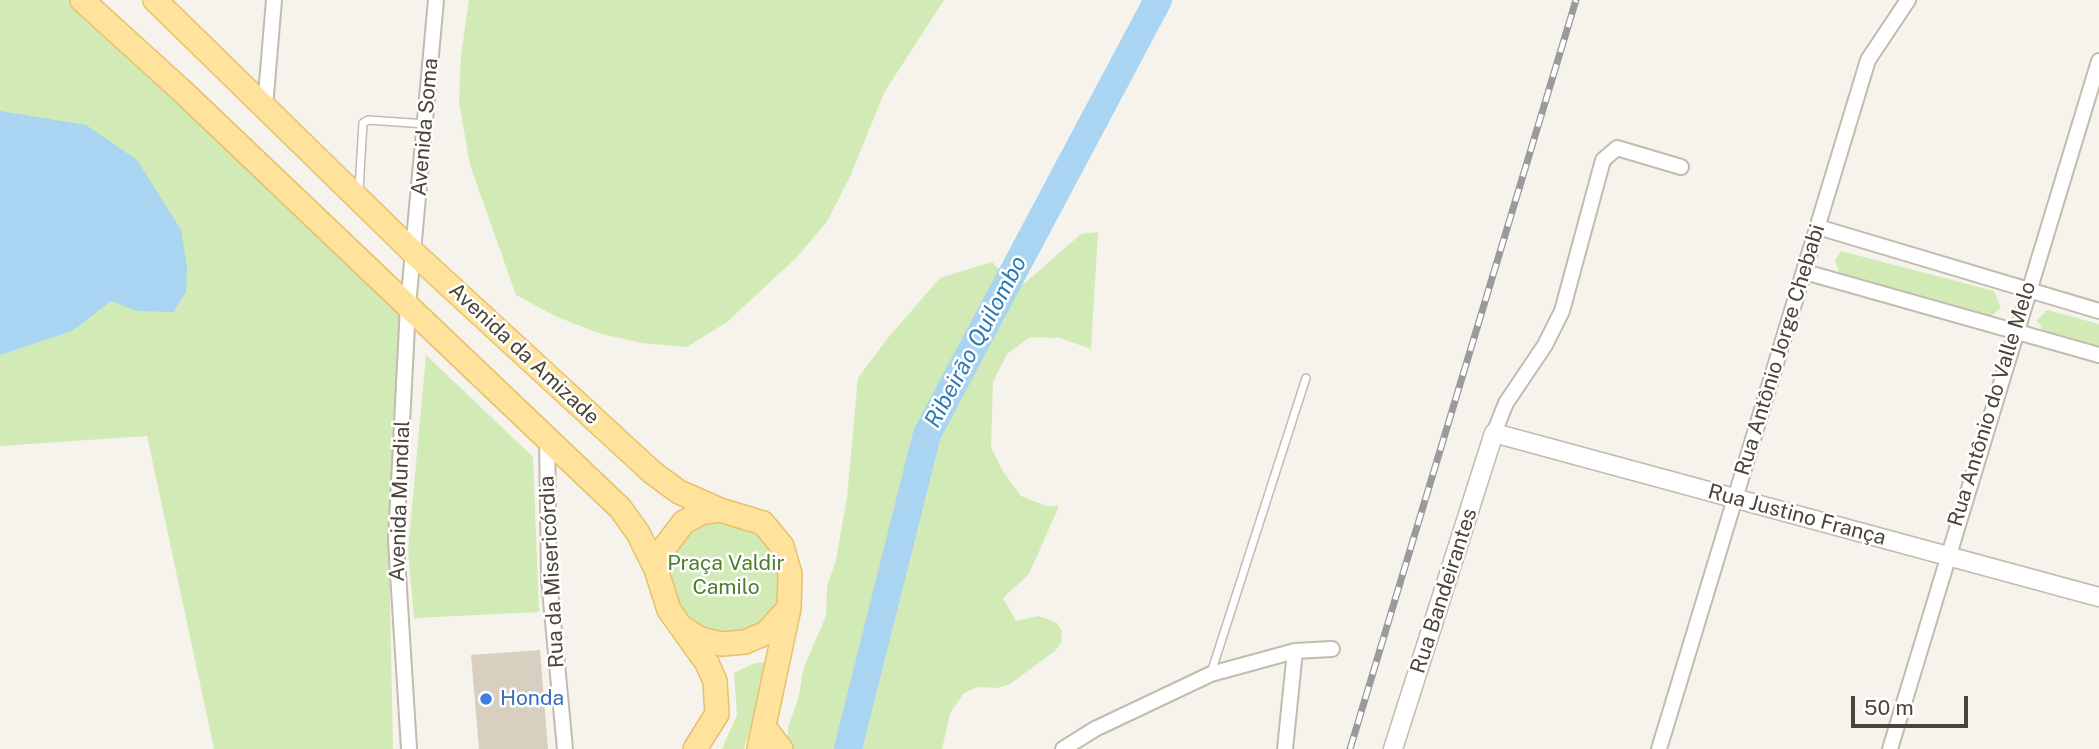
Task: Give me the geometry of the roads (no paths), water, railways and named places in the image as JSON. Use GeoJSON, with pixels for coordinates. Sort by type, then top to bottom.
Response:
{"type":"FeatureCollection","features":[{"type":"Feature","properties":{"kind":"main road","name":"Avenida da Amizade"},"geometry":{"type":"LineString","coordinates":[[82,0],[620,508],[638,533],[656,569],[669,610],[707,663],[717,697],[717,714],[695,749]]}},
{"type":"Feature","properties":{"kind":"main road","name":"Avenida da Amizade"},"geometry":{"type":"LineString","coordinates":[[155,0],[415,254],[653,473],[678,492],[720,510],[763,523],[782,546],[790,574],[789,608],[761,738],[781,749]]}},
{"type":"Feature","properties":{"kind":"main road"},"geometry":{"type":"LineString","coordinates":[[656,569],[664,548],[684,522],[701,513],[720,510]]}},
{"type":"Feature","properties":{"kind":"main road"},"geometry":{"type":"LineString","coordinates":[[681,626],[711,642],[745,642],[766,633],[789,608]]}},
{"type":"Feature","properties":{"kind":"street"},"geometry":{"type":"LineString","coordinates":[[265,107],[274,0]]}},
{"type":"Feature","properties":{"kind":"street","name":"Avenida Soma"},"geometry":{"type":"LineString","coordinates":[[415,254],[436,0]]}},
{"type":"Feature","properties":{"kind":"street","name":"Rua Antônio Jorge Chebabi"},"geometry":{"type":"LineString","coordinates":[[1660,749],[1868,60],[1908,0]]}},
{"type":"Feature","properties":{"kind":"street","name":"Rua Antônio do Valle Melo"},"geometry":{"type":"LineString","coordinates":[[1890,749],[2027,289],[2099,61]]}},
{"type":"Feature","properties":{"kind":"street"},"geometry":{"type":"LineString","coordinates":[[1494,433],[1506,403],[1545,345],[1562,311],[1602,160],[1617,148],[1681,167]]}},
{"type":"Feature","properties":{"kind":"street"},"geometry":{"type":"LineString","coordinates":[[1818,227],[2099,311]]}},
{"type":"Feature","properties":{"kind":"street","name":"Avenida Mundial"},"geometry":{"type":"LineString","coordinates":[[409,749],[396,561],[408,306],[415,254]]}},
{"type":"Feature","properties":{"kind":"street"},"geometry":{"type":"LineString","coordinates":[[1805,272],[2099,355]]}},
{"type":"Feature","properties":{"kind":"street","name":"Rua Justino França"},"geometry":{"type":"LineString","coordinates":[[1494,433],[2099,597]]}},
{"type":"Feature","properties":{"kind":"street","name":"Rua Bandeirantes"},"geometry":{"type":"LineString","coordinates":[[1393,749],[1494,433]]}},
{"type":"Feature","properties":{"kind":"street","name":"Rua da Misericórdia"},"geometry":{"type":"LineString","coordinates":[[547,437],[550,579],[565,749]]}},
{"type":"Feature","properties":{"kind":"street"},"geometry":{"type":"LineString","coordinates":[[1063,749],[1096,729],[1211,674],[1295,651],[1332,649]]}},
{"type":"Feature","properties":{"kind":"street"},"geometry":{"type":"LineString","coordinates":[[1285,749],[1295,651]]}},
{"type":"Feature","properties":{"kind":"lane"},"geometry":{"type":"LineString","coordinates":[[358,198],[363,123],[368,120],[426,124]]}},
{"type":"Feature","properties":{"kind":"lane"},"geometry":{"type":"LineString","coordinates":[[1211,674],[1306,378]]}},
{"type":"Feature","properties":{"kind":"water"},"geometry":{"type":"Polygon","coordinates":[[[0,111],[86,125],[137,160],[181,230],[187,267],[186,292],[173,312],[137,311],[111,301],[72,331],[0,355],[0,111]]]}},
{"type":"Feature","properties":{"kind":"waterway","name":"Ribeirão Quilombo"},"geometry":{"type":"LineString","coordinates":[[848,749],[927,434],[1158,0]]}},
{"type":"Feature","properties":{"kind":"railway"},"geometry":{"type":"LineString","coordinates":[[1350,749],[1576,0]]}},
{"type":"Feature","properties":{"kind":"place","name":"Honda"},"geometry":{"type":"Point","coordinates":[486,699]}},
{"type":"Feature","properties":{"kind":"park label","name":"Praça Valdir Camilo"},"geometry":{"type":"Point","coordinates":[726,576]}}]}
